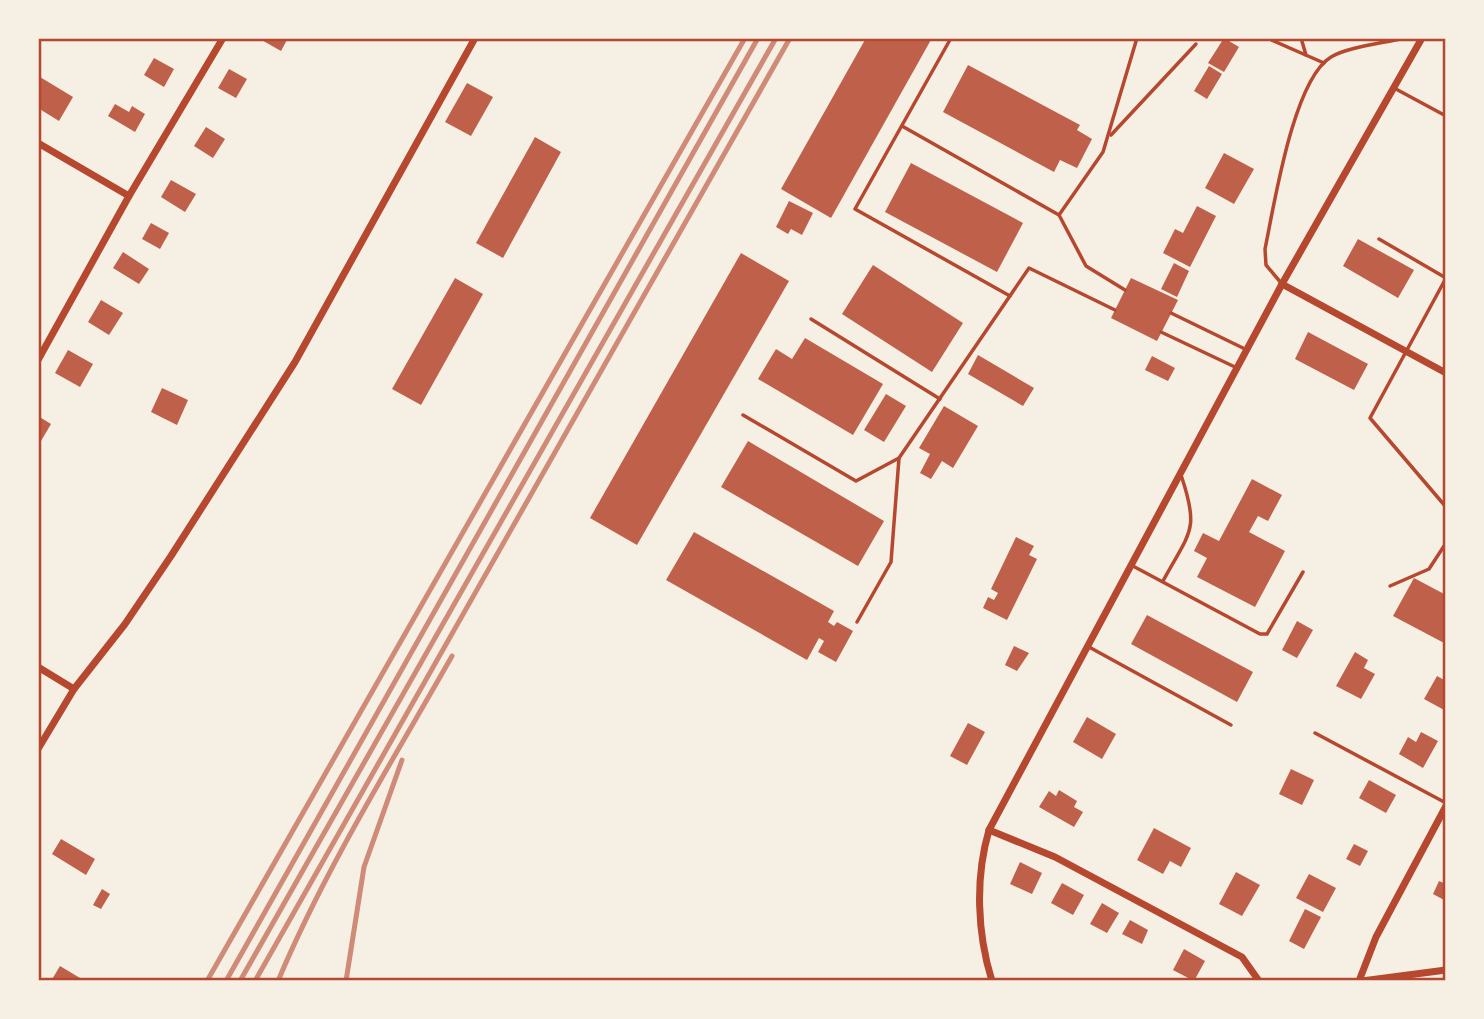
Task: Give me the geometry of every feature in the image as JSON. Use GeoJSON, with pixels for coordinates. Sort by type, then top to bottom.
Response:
{"type":"FeatureCollection","features":[{"type":"Feature","properties":{"kind":"street"},"geometry":{"type":"LineString","coordinates":[[38,360],[129,196],[223,38]]}},
{"type":"Feature","properties":{"kind":"street"},"geometry":{"type":"LineString","coordinates":[[38,749],[74,689],[125,624],[171,556],[295,362],[475,38]]}},
{"type":"Feature","properties":{"kind":"street"},"geometry":{"type":"LineString","coordinates":[[992,981],[979,904],[981,855],[989,830],[1282,284],[1422,38]]}},
{"type":"Feature","properties":{"kind":"street"},"geometry":{"type":"LineString","coordinates":[[38,143],[129,196]]}},
{"type":"Feature","properties":{"kind":"street"},"geometry":{"type":"LineString","coordinates":[[1282,284],[1446,373]]}},
{"type":"Feature","properties":{"kind":"street"},"geometry":{"type":"LineString","coordinates":[[38,667],[74,689]]}},
{"type":"Feature","properties":{"kind":"street"},"geometry":{"type":"LineString","coordinates":[[1446,804],[1376,937],[1360,981],[1446,970]]}},
{"type":"Feature","properties":{"kind":"street"},"geometry":{"type":"LineString","coordinates":[[989,830],[1055,858],[1242,957],[1259,981]]}},
{"type":"Feature","properties":{"kind":"lane"},"geometry":{"type":"LineString","coordinates":[[951,38],[855,209],[1010,296]]}},
{"type":"Feature","properties":{"kind":"lane"},"geometry":{"type":"LineString","coordinates":[[1059,215],[1103,152],[1110,137],[1138,38]]}},
{"type":"Feature","properties":{"kind":"lane"},"geometry":{"type":"LineString","coordinates":[[1267,38],[1324,63]]}},
{"type":"Feature","properties":{"kind":"lane"},"geometry":{"type":"LineString","coordinates":[[1301,38],[1306,55]]}},
{"type":"Feature","properties":{"kind":"lane"},"geometry":{"type":"LineString","coordinates":[[1282,284],[1266,265],[1265,249],[1290,129],[1324,63],[1332,56],[1404,38]]}},
{"type":"Feature","properties":{"kind":"lane"},"geometry":{"type":"LineString","coordinates":[[1110,137],[1196,44]]}},
{"type":"Feature","properties":{"kind":"lane"},"geometry":{"type":"LineString","coordinates":[[1394,88],[1446,116]]}},
{"type":"Feature","properties":{"kind":"lane"},"geometry":{"type":"LineString","coordinates":[[902,126],[1059,215],[1086,266],[1125,290]]}},
{"type":"Feature","properties":{"kind":"lane"},"geometry":{"type":"LineString","coordinates":[[1380,239],[1446,278],[1370,418],[1446,507]]}},
{"type":"Feature","properties":{"kind":"lane"},"geometry":{"type":"LineString","coordinates":[[743,415],[856,481],[899,458],[1028,268],[1115,310]]}},
{"type":"Feature","properties":{"kind":"lane"},"geometry":{"type":"LineString","coordinates":[[1171,313],[1247,350]]}},
{"type":"Feature","properties":{"kind":"lane"},"geometry":{"type":"LineString","coordinates":[[811,319],[940,399]]}},
{"type":"Feature","properties":{"kind":"lane"},"geometry":{"type":"LineString","coordinates":[[1161,332],[1237,368]]}},
{"type":"Feature","properties":{"kind":"lane"},"geometry":{"type":"LineString","coordinates":[[857,621],[891,562],[899,458]]}},
{"type":"Feature","properties":{"kind":"lane"},"geometry":{"type":"LineString","coordinates":[[1163,582],[1193,519],[1180,473]]}},
{"type":"Feature","properties":{"kind":"lane"},"geometry":{"type":"LineString","coordinates":[[1390,586],[1429,569],[1446,543]]}},
{"type":"Feature","properties":{"kind":"lane"},"geometry":{"type":"LineString","coordinates":[[1131,565],[1260,634],[1267,634],[1303,572]]}},
{"type":"Feature","properties":{"kind":"lane"},"geometry":{"type":"LineString","coordinates":[[1087,646],[1231,725]]}},
{"type":"Feature","properties":{"kind":"lane"},"geometry":{"type":"LineString","coordinates":[[1315,733],[1446,804]]}},
{"type":"Feature","properties":{"kind":"building"},"geometry":{"type":"Polygon","coordinates":[[[258,38],[288,38],[281,51],[258,38]]]}},
{"type":"Feature","properties":{"kind":"building"},"geometry":{"type":"Polygon","coordinates":[[[866,38],[932,38],[831,218],[781,189],[866,38]]]}},
{"type":"Feature","properties":{"kind":"building"},"geometry":{"type":"Polygon","coordinates":[[[1224,38],[1239,47],[1224,72],[1208,63],[1224,38]]]}},
{"type":"Feature","properties":{"kind":"building"},"geometry":{"type":"Polygon","coordinates":[[[154,58],[174,69],[164,87],[144,75],[154,58]]]}},
{"type":"Feature","properties":{"kind":"building"},"geometry":{"type":"Polygon","coordinates":[[[968,65],[1080,125],[1077,130],[1092,139],[1077,168],[1060,160],[1054,172],[943,112],[968,65]]]}},
{"type":"Feature","properties":{"kind":"building"},"geometry":{"type":"Polygon","coordinates":[[[1209,66],[1222,74],[1207,99],[1194,91],[1209,66]]]}},
{"type":"Feature","properties":{"kind":"building"},"geometry":{"type":"Polygon","coordinates":[[[229,69],[247,79],[236,98],[218,88],[229,69]]]}},
{"type":"Feature","properties":{"kind":"building"},"geometry":{"type":"Polygon","coordinates":[[[40,77],[73,97],[59,121],[38,108],[40,77]]]}},
{"type":"Feature","properties":{"kind":"building"},"geometry":{"type":"Polygon","coordinates":[[[467,83],[493,97],[471,136],[445,122],[467,83]]]}},
{"type":"Feature","properties":{"kind":"building"},"geometry":{"type":"Polygon","coordinates":[[[115,104],[129,112],[132,106],[145,114],[135,132],[108,116],[115,104]]]}},
{"type":"Feature","properties":{"kind":"building"},"geometry":{"type":"Polygon","coordinates":[[[206,127],[225,139],[213,158],[194,146],[206,127]]]}},
{"type":"Feature","properties":{"kind":"building"},"geometry":{"type":"Polygon","coordinates":[[[535,137],[561,152],[503,258],[476,243],[535,137]]]}},
{"type":"Feature","properties":{"kind":"building"},"geometry":{"type":"Polygon","coordinates":[[[1224,153],[1254,169],[1234,204],[1205,188],[1224,153]]]}},
{"type":"Feature","properties":{"kind":"building"},"geometry":{"type":"Polygon","coordinates":[[[911,163],[1023,223],[997,272],[885,212],[911,163]]]}},
{"type":"Feature","properties":{"kind":"building"},"geometry":{"type":"Polygon","coordinates":[[[171,180],[196,194],[185,212],[161,197],[171,180]]]}},
{"type":"Feature","properties":{"kind":"building"},"geometry":{"type":"Polygon","coordinates":[[[789,201],[813,213],[802,235],[791,229],[788,234],[776,227],[789,201]]]}},
{"type":"Feature","properties":{"kind":"building"},"geometry":{"type":"Polygon","coordinates":[[[1197,206],[1216,216],[1190,267],[1163,253],[1175,229],[1183,233],[1197,206]]]}},
{"type":"Feature","properties":{"kind":"building"},"geometry":{"type":"Polygon","coordinates":[[[151,223],[169,233],[160,249],[142,239],[151,223]]]}},
{"type":"Feature","properties":{"kind":"building"},"geometry":{"type":"Polygon","coordinates":[[[1358,239],[1414,270],[1398,298],[1343,266],[1358,239]]]}},
{"type":"Feature","properties":{"kind":"building"},"geometry":{"type":"Polygon","coordinates":[[[123,252],[149,269],[139,284],[113,268],[123,252]]]}},
{"type":"Feature","properties":{"kind":"building"},"geometry":{"type":"Polygon","coordinates":[[[741,253],[789,281],[637,545],[590,518],[741,253]]]}},
{"type":"Feature","properties":{"kind":"building"},"geometry":{"type":"Polygon","coordinates":[[[1174,263],[1189,271],[1177,297],[1161,289],[1174,263]]]}},
{"type":"Feature","properties":{"kind":"building"},"geometry":{"type":"Polygon","coordinates":[[[873,265],[963,323],[932,372],[842,314],[873,265]]]}},
{"type":"Feature","properties":{"kind":"building"},"geometry":{"type":"Polygon","coordinates":[[[455,278],[483,294],[421,405],[392,389],[455,278]]]}},
{"type":"Feature","properties":{"kind":"building"},"geometry":{"type":"Polygon","coordinates":[[[1131,278],[1178,300],[1157,341],[1111,318],[1131,278]]]}},
{"type":"Feature","properties":{"kind":"building"},"geometry":{"type":"Polygon","coordinates":[[[101,300],[123,313],[109,335],[88,322],[101,300]]]}},
{"type":"Feature","properties":{"kind":"building"},"geometry":{"type":"Polygon","coordinates":[[[1308,332],[1368,364],[1354,390],[1295,359],[1308,332]]]}},
{"type":"Feature","properties":{"kind":"building"},"geometry":{"type":"Polygon","coordinates":[[[805,338],[883,384],[853,435],[758,379],[776,349],[792,359],[805,338]]]}},
{"type":"Feature","properties":{"kind":"building"},"geometry":{"type":"Polygon","coordinates":[[[68,350],[93,364],[80,387],[55,373],[68,350]]]}},
{"type":"Feature","properties":{"kind":"building"},"geometry":{"type":"Polygon","coordinates":[[[978,355],[1034,388],[1023,406],[968,374],[978,355]]]}},
{"type":"Feature","properties":{"kind":"building"},"geometry":{"type":"Polygon","coordinates":[[[1152,356],[1175,368],[1168,381],[1145,370],[1152,356]]]}},
{"type":"Feature","properties":{"kind":"building"},"geometry":{"type":"Polygon","coordinates":[[[162,388],[188,400],[177,425],[151,412],[162,388]]]}},
{"type":"Feature","properties":{"kind":"building"},"geometry":{"type":"Polygon","coordinates":[[[886,394],[906,406],[884,442],[864,430],[886,394]]]}},
{"type":"Feature","properties":{"kind":"building"},"geometry":{"type":"Polygon","coordinates":[[[944,406],[978,426],[953,468],[942,461],[931,479],[920,473],[930,454],[919,448],[944,406]]]}},
{"type":"Feature","properties":{"kind":"building"},"geometry":{"type":"Polygon","coordinates":[[[38,416],[51,424],[41,441],[38,439],[38,416]]]}},
{"type":"Feature","properties":{"kind":"building"},"geometry":{"type":"Polygon","coordinates":[[[748,441],[884,521],[858,566],[721,487],[748,441]]]}},
{"type":"Feature","properties":{"kind":"building"},"geometry":{"type":"Polygon","coordinates":[[[1252,479],[1282,495],[1268,521],[1258,516],[1249,532],[1285,551],[1255,607],[1197,577],[1207,558],[1194,551],[1203,533],[1219,541],[1252,479]]]}},
{"type":"Feature","properties":{"kind":"building"},"geometry":{"type":"Polygon","coordinates":[[[694,532],[834,611],[828,622],[834,626],[837,622],[853,631],[836,662],[818,652],[824,641],[819,638],[807,660],[666,580],[694,532]]]}},
{"type":"Feature","properties":{"kind":"building"},"geometry":{"type":"Polygon","coordinates":[[[1016,537],[1034,546],[1029,555],[1037,559],[1007,620],[983,608],[988,597],[994,600],[998,593],[991,589],[1016,537]]]}},
{"type":"Feature","properties":{"kind":"building"},"geometry":{"type":"Polygon","coordinates":[[[1414,578],[1446,595],[1446,644],[1393,616],[1414,578]]]}},
{"type":"Feature","properties":{"kind":"building"},"geometry":{"type":"Polygon","coordinates":[[[1147,615],[1253,672],[1237,702],[1131,644],[1147,615]]]}},
{"type":"Feature","properties":{"kind":"building"},"geometry":{"type":"Polygon","coordinates":[[[1297,621],[1313,630],[1297,658],[1282,650],[1297,621]]]}},
{"type":"Feature","properties":{"kind":"building"},"geometry":{"type":"Polygon","coordinates":[[[1014,646],[1029,653],[1017,671],[1005,665],[1014,646]]]}},
{"type":"Feature","properties":{"kind":"building"},"geometry":{"type":"Polygon","coordinates":[[[1355,652],[1368,660],[1364,668],[1375,674],[1361,699],[1336,686],[1355,652]]]}},
{"type":"Feature","properties":{"kind":"building"},"geometry":{"type":"Polygon","coordinates":[[[1437,676],[1446,681],[1446,711],[1424,699],[1437,676]]]}},
{"type":"Feature","properties":{"kind":"building"},"geometry":{"type":"Polygon","coordinates":[[[1087,717],[1116,734],[1102,759],[1073,742],[1087,717]]]}},
{"type":"Feature","properties":{"kind":"building"},"geometry":{"type":"Polygon","coordinates":[[[968,723],[985,732],[967,765],[950,756],[968,723]]]}},
{"type":"Feature","properties":{"kind":"building"},"geometry":{"type":"Polygon","coordinates":[[[1421,732],[1438,741],[1423,768],[1399,754],[1408,737],[1416,742],[1421,732]]]}},
{"type":"Feature","properties":{"kind":"building"},"geometry":{"type":"Polygon","coordinates":[[[1291,769],[1314,780],[1302,805],[1279,794],[1291,769]]]}},
{"type":"Feature","properties":{"kind":"building"},"geometry":{"type":"Polygon","coordinates":[[[1369,780],[1396,795],[1386,813],[1359,798],[1369,780]]]}},
{"type":"Feature","properties":{"kind":"building"},"geometry":{"type":"Polygon","coordinates":[[[1059,790],[1077,801],[1074,807],[1083,812],[1074,827],[1039,807],[1049,791],[1056,796],[1059,790]]]}},
{"type":"Feature","properties":{"kind":"building"},"geometry":{"type":"Polygon","coordinates":[[[1154,828],[1191,848],[1181,867],[1170,861],[1163,874],[1137,860],[1154,828]]]}},
{"type":"Feature","properties":{"kind":"building"},"geometry":{"type":"Polygon","coordinates":[[[61,839],[95,859],[86,875],[52,854],[61,839]]]}},
{"type":"Feature","properties":{"kind":"building"},"geometry":{"type":"Polygon","coordinates":[[[1354,844],[1368,851],[1360,866],[1346,859],[1354,844]]]}},
{"type":"Feature","properties":{"kind":"building"},"geometry":{"type":"Polygon","coordinates":[[[1020,862],[1042,873],[1032,894],[1010,884],[1020,862]]]}},
{"type":"Feature","properties":{"kind":"building"},"geometry":{"type":"Polygon","coordinates":[[[1236,872],[1260,885],[1242,916],[1219,904],[1236,872]]]}},
{"type":"Feature","properties":{"kind":"building"},"geometry":{"type":"Polygon","coordinates":[[[1309,874],[1336,888],[1323,912],[1296,898],[1309,874]]]}},
{"type":"Feature","properties":{"kind":"building"},"geometry":{"type":"Polygon","coordinates":[[[1439,881],[1446,884],[1446,901],[1433,894],[1439,881]]]}},
{"type":"Feature","properties":{"kind":"building"},"geometry":{"type":"Polygon","coordinates":[[[1062,883],[1084,895],[1073,915],[1051,903],[1062,883]]]}},
{"type":"Feature","properties":{"kind":"building"},"geometry":{"type":"Polygon","coordinates":[[[102,889],[110,894],[101,909],[93,905],[102,889]]]}},
{"type":"Feature","properties":{"kind":"building"},"geometry":{"type":"Polygon","coordinates":[[[1102,903],[1119,913],[1107,933],[1090,924],[1102,903]]]}},
{"type":"Feature","properties":{"kind":"building"},"geometry":{"type":"Polygon","coordinates":[[[1305,909],[1321,917],[1304,949],[1289,941],[1305,909]]]}},
{"type":"Feature","properties":{"kind":"building"},"geometry":{"type":"Polygon","coordinates":[[[1130,920],[1148,930],[1142,944],[1122,934],[1130,920]]]}},
{"type":"Feature","properties":{"kind":"building"},"geometry":{"type":"Polygon","coordinates":[[[1184,949],[1205,961],[1194,981],[1173,970],[1184,949]]]}},
{"type":"Feature","properties":{"kind":"building"},"geometry":{"type":"Polygon","coordinates":[[[60,966],[85,981],[51,981],[60,966]]]}},
{"type":"Feature","properties":{"kind":"railway"},"geometry":{"type":"LineString","coordinates":[[207,981],[745,38]]}},
{"type":"Feature","properties":{"kind":"railway"},"geometry":{"type":"LineString","coordinates":[[226,981],[758,38]]}},
{"type":"Feature","properties":{"kind":"railway"},"geometry":{"type":"LineString","coordinates":[[240,981],[776,38]]}},
{"type":"Feature","properties":{"kind":"railway"},"geometry":{"type":"LineString","coordinates":[[255,981],[790,38]]}},
{"type":"Feature","properties":{"kind":"railway"},"geometry":{"type":"LineString","coordinates":[[278,981],[338,856],[452,656]]}},
{"type":"Feature","properties":{"kind":"railway"},"geometry":{"type":"LineString","coordinates":[[346,981],[364,867],[402,760]]}}]}
